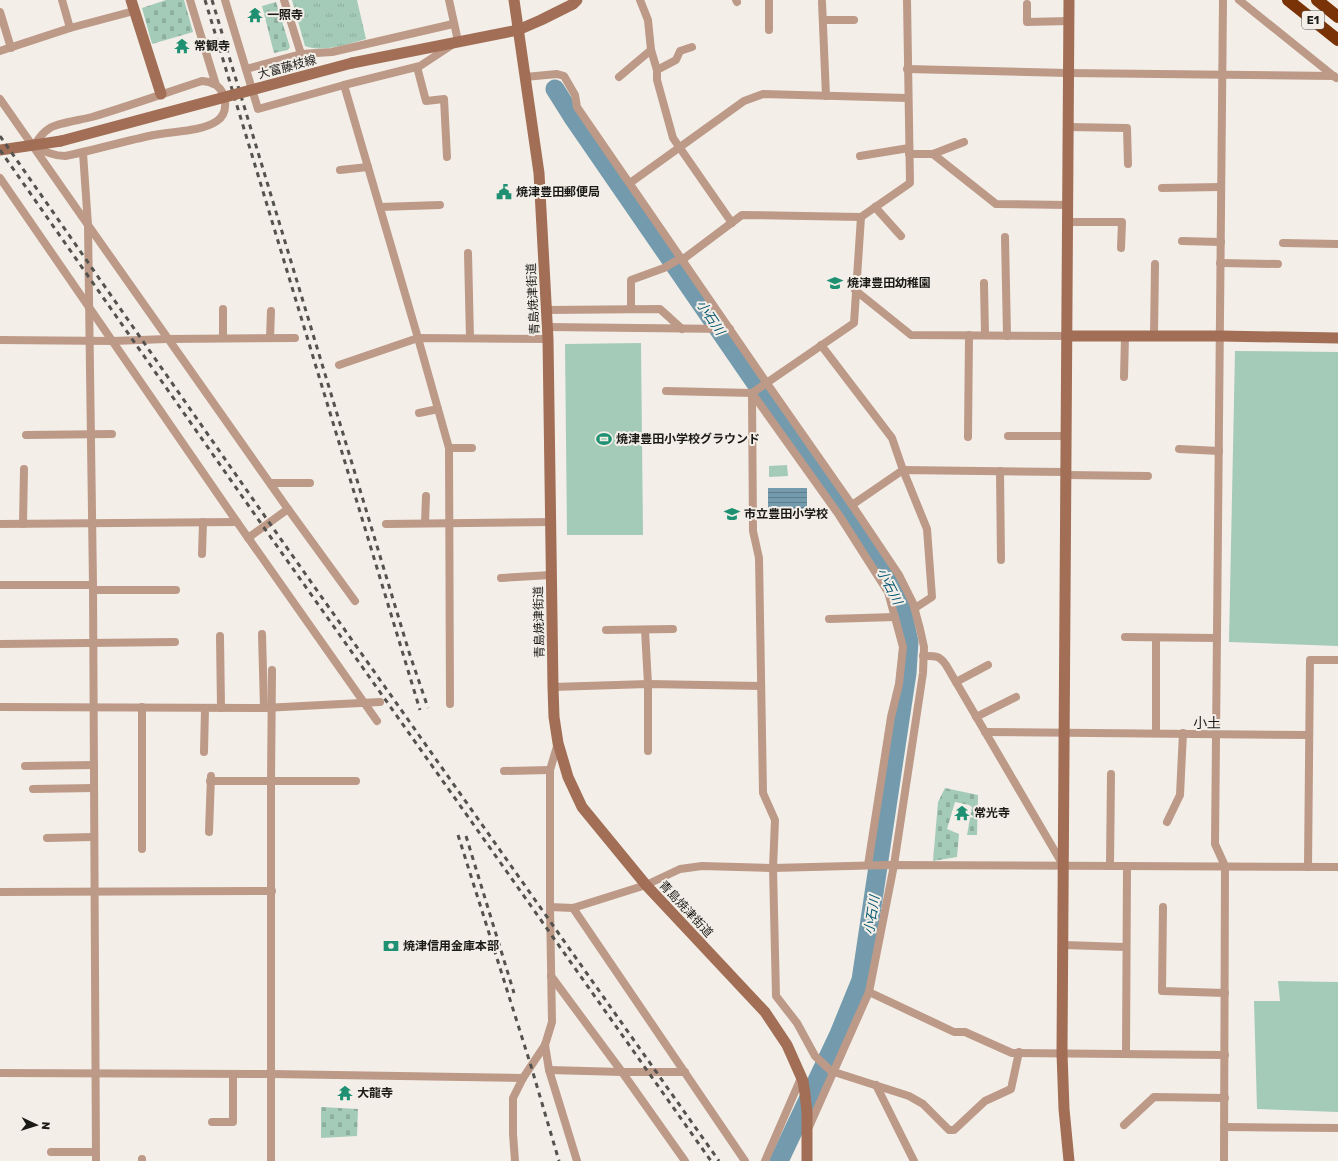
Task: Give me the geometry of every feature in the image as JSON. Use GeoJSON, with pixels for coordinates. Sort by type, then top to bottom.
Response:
{"type":"FeatureCollection","features":[{"type":"Feature","properties":{"kind":"highway","name":"E1"},"geometry":{"type":"LineString","coordinates":[[1288,0],[1338,40]]}},
{"type":"Feature","properties":{"kind":"highway","name":"E1"},"geometry":{"type":"LineString","coordinates":[[1317,0],[1338,17]]}},
{"type":"Feature","properties":{"kind":"main road"},"geometry":{"type":"LineString","coordinates":[[131,0],[161,94]]}},
{"type":"Feature","properties":{"kind":"main road","name":"青島焼津街道"},"geometry":{"type":"LineString","coordinates":[[514,0],[539,173],[548,339],[553,686],[554,717],[558,743],[568,777],[582,807],[646,885],[765,1012],[787,1045],[802,1079],[808,1127],[806,1161]]}},
{"type":"Feature","properties":{"kind":"main road","name":"大富藤枝線"},"geometry":{"type":"LineString","coordinates":[[0,150],[61,141],[352,63],[518,30],[573,4],[577,0]]}},
{"type":"Feature","properties":{"kind":"main road"},"geometry":{"type":"LineString","coordinates":[[1069,0],[1062,945],[1062,1053],[1064,1109],[1069,1161]]}},
{"type":"Feature","properties":{"kind":"main road"},"geometry":{"type":"LineString","coordinates":[[1067,336],[1338,338]]}},
{"type":"Feature","properties":{"kind":"street"},"geometry":{"type":"LineString","coordinates":[[62,0],[70,28]]}},
{"type":"Feature","properties":{"kind":"street"},"geometry":{"type":"LineString","coordinates":[[34,146],[56,156],[65,156],[155,135],[179,132],[216,122],[221,117],[226,106],[222,92],[216,84],[190,0]]}},
{"type":"Feature","properties":{"kind":"street"},"geometry":{"type":"LineString","coordinates":[[225,0],[258,109],[344,85],[417,67],[458,42],[449,0]]}},
{"type":"Feature","properties":{"kind":"street"},"geometry":{"type":"LineString","coordinates":[[284,0],[301,54]]}},
{"type":"Feature","properties":{"kind":"street"},"geometry":{"type":"LineString","coordinates":[[640,0],[648,20],[651,50],[657,70],[657,80],[673,138],[732,223]]}},
{"type":"Feature","properties":{"kind":"street"},"geometry":{"type":"LineString","coordinates":[[769,0],[769,30]]}},
{"type":"Feature","properties":{"kind":"street"},"geometry":{"type":"LineString","coordinates":[[631,309],[631,280],[664,268],[682,259],[742,215],[861,217],[910,183],[907,0]]}},
{"type":"Feature","properties":{"kind":"street"},"geometry":{"type":"LineString","coordinates":[[1223,0],[1215,844],[1225,866],[1224,1161]]}},
{"type":"Feature","properties":{"kind":"street"},"geometry":{"type":"LineString","coordinates":[[1239,0],[1336,78]]}},
{"type":"Feature","properties":{"kind":"street"},"geometry":{"type":"LineString","coordinates":[[822,2],[826,96]]}},
{"type":"Feature","properties":{"kind":"street"},"geometry":{"type":"LineString","coordinates":[[1027,4],[1027,22],[1069,21]]}},
{"type":"Feature","properties":{"kind":"street"},"geometry":{"type":"LineString","coordinates":[[0,51],[70,28],[134,11]]}},
{"type":"Feature","properties":{"kind":"street"},"geometry":{"type":"LineString","coordinates":[[0,12],[11,48]]}},
{"type":"Feature","properties":{"kind":"street"},"geometry":{"type":"LineString","coordinates":[[823,20],[854,20]]}},
{"type":"Feature","properties":{"kind":"street"},"geometry":{"type":"LineString","coordinates":[[246,69],[301,54],[332,52],[453,24]]}},
{"type":"Feature","properties":{"kind":"street"},"geometry":{"type":"LineString","coordinates":[[657,70],[676,60],[680,51],[692,47]]}},
{"type":"Feature","properties":{"kind":"street"},"geometry":{"type":"LineString","coordinates":[[619,77],[651,50]]}},
{"type":"Feature","properties":{"kind":"street"},"geometry":{"type":"LineString","coordinates":[[417,67],[426,101],[444,99],[447,157]]}},
{"type":"Feature","properties":{"kind":"street"},"geometry":{"type":"LineString","coordinates":[[907,70],[1336,78]]}},
{"type":"Feature","properties":{"kind":"street"},"geometry":{"type":"LineString","coordinates":[[525,77],[557,74],[564,76],[575,95],[577,106],[852,505],[899,575],[915,608],[924,648],[923,673],[869,992],[808,1127]]}},
{"type":"Feature","properties":{"kind":"street"},"geometry":{"type":"LineString","coordinates":[[34,146],[50,127],[86,119],[130,106],[202,81],[216,84]]}},
{"type":"Feature","properties":{"kind":"street"},"geometry":{"type":"LineString","coordinates":[[344,85],[418,338],[448,448],[450,523],[450,704]]}},
{"type":"Feature","properties":{"kind":"street"},"geometry":{"type":"LineString","coordinates":[[630,183],[744,101],[764,94],[908,98]]}},
{"type":"Feature","properties":{"kind":"street"},"geometry":{"type":"LineString","coordinates":[[0,99],[288,509],[355,601]]}},
{"type":"Feature","properties":{"kind":"street"},"geometry":{"type":"LineString","coordinates":[[1068,127],[1127,128],[1128,164]]}},
{"type":"Feature","properties":{"kind":"street"},"geometry":{"type":"LineString","coordinates":[[860,156],[909,151],[933,154],[964,142]]}},
{"type":"Feature","properties":{"kind":"street"},"geometry":{"type":"LineString","coordinates":[[83,153],[88,225],[94,644],[96,1161]]}},
{"type":"Feature","properties":{"kind":"street"},"geometry":{"type":"LineString","coordinates":[[933,154],[996,204],[1068,205]]}},
{"type":"Feature","properties":{"kind":"street"},"geometry":{"type":"LineString","coordinates":[[340,170],[368,167]]}},
{"type":"Feature","properties":{"kind":"street"},"geometry":{"type":"LineString","coordinates":[[0,178],[248,538],[378,720]]}},
{"type":"Feature","properties":{"kind":"street"},"geometry":{"type":"LineString","coordinates":[[1162,188],[1221,187]]}},
{"type":"Feature","properties":{"kind":"street"},"geometry":{"type":"LineString","coordinates":[[380,207],[440,205]]}},
{"type":"Feature","properties":{"kind":"street"},"geometry":{"type":"LineString","coordinates":[[875,207],[901,236]]}},
{"type":"Feature","properties":{"kind":"street"},"geometry":{"type":"LineString","coordinates":[[666,391],[752,392],[854,323],[861,217]]}},
{"type":"Feature","properties":{"kind":"street"},"geometry":{"type":"LineString","coordinates":[[1068,222],[1122,222],[1121,248]]}},
{"type":"Feature","properties":{"kind":"street"},"geometry":{"type":"LineString","coordinates":[[1005,237],[1007,336]]}},
{"type":"Feature","properties":{"kind":"street"},"geometry":{"type":"LineString","coordinates":[[1182,241],[1221,242]]}},
{"type":"Feature","properties":{"kind":"street"},"geometry":{"type":"LineString","coordinates":[[1283,243],[1338,244]]}},
{"type":"Feature","properties":{"kind":"street"},"geometry":{"type":"LineString","coordinates":[[468,253],[470,338]]}},
{"type":"Feature","properties":{"kind":"street"},"geometry":{"type":"LineString","coordinates":[[1220,263],[1278,264]]}},
{"type":"Feature","properties":{"kind":"street"},"geometry":{"type":"LineString","coordinates":[[1154,336],[1155,264]]}},
{"type":"Feature","properties":{"kind":"street"},"geometry":{"type":"LineString","coordinates":[[984,282],[985,335]]}},
{"type":"Feature","properties":{"kind":"street"},"geometry":{"type":"LineString","coordinates":[[855,290],[911,335],[1067,336]]}},
{"type":"Feature","properties":{"kind":"street"},"geometry":{"type":"LineString","coordinates":[[223,309],[223,338]]}},
{"type":"Feature","properties":{"kind":"street"},"geometry":{"type":"LineString","coordinates":[[546,310],[660,309],[682,329]]}},
{"type":"Feature","properties":{"kind":"street"},"geometry":{"type":"LineString","coordinates":[[270,338],[271,311]]}},
{"type":"Feature","properties":{"kind":"street"},"geometry":{"type":"LineString","coordinates":[[547,327],[730,329]]}},
{"type":"Feature","properties":{"kind":"street"},"geometry":{"type":"LineString","coordinates":[[968,437],[969,335]]}},
{"type":"Feature","properties":{"kind":"street"},"geometry":{"type":"LineString","coordinates":[[1124,336],[1124,377]]}},
{"type":"Feature","properties":{"kind":"street"},"geometry":{"type":"LineString","coordinates":[[0,340],[113,341],[295,338]]}},
{"type":"Feature","properties":{"kind":"street"},"geometry":{"type":"LineString","coordinates":[[339,365],[418,338],[548,339]]}},
{"type":"Feature","properties":{"kind":"street"},"geometry":{"type":"LineString","coordinates":[[821,345],[892,438],[903,470],[927,529],[932,598],[915,608]]}},
{"type":"Feature","properties":{"kind":"street"},"geometry":{"type":"LineString","coordinates":[[752,392],[839,515],[878,574],[888,592],[903,647],[900,677],[891,717],[868,865]]}},
{"type":"Feature","properties":{"kind":"street"},"geometry":{"type":"LineString","coordinates":[[752,392],[753,531],[759,558],[763,793],[775,820],[773,868],[776,996],[797,1023],[816,1056],[833,1071],[909,1096],[923,1104],[949,1130],[954,1130],[985,1101],[1011,1089],[1019,1052]]}},
{"type":"Feature","properties":{"kind":"street"},"geometry":{"type":"LineString","coordinates":[[418,413],[438,408]]}},
{"type":"Feature","properties":{"kind":"street"},"geometry":{"type":"LineString","coordinates":[[26,435],[112,434]]}},
{"type":"Feature","properties":{"kind":"street"},"geometry":{"type":"LineString","coordinates":[[1008,436],[1066,436]]}},
{"type":"Feature","properties":{"kind":"street"},"geometry":{"type":"LineString","coordinates":[[448,448],[472,448]]}},
{"type":"Feature","properties":{"kind":"street"},"geometry":{"type":"LineString","coordinates":[[1179,449],[1219,451]]}},
{"type":"Feature","properties":{"kind":"street"},"geometry":{"type":"LineString","coordinates":[[24,469],[24,524]]}},
{"type":"Feature","properties":{"kind":"street"},"geometry":{"type":"LineString","coordinates":[[852,505],[903,470],[1000,471],[1148,476]]}},
{"type":"Feature","properties":{"kind":"street"},"geometry":{"type":"LineString","coordinates":[[1000,471],[1001,560]]}},
{"type":"Feature","properties":{"kind":"street"},"geometry":{"type":"LineString","coordinates":[[271,483],[310,483]]}},
{"type":"Feature","properties":{"kind":"street"},"geometry":{"type":"LineString","coordinates":[[425,524],[426,496]]}},
{"type":"Feature","properties":{"kind":"street"},"geometry":{"type":"LineString","coordinates":[[248,538],[288,509]]}},
{"type":"Feature","properties":{"kind":"street"},"geometry":{"type":"LineString","coordinates":[[202,554],[203,522]]}},
{"type":"Feature","properties":{"kind":"street"},"geometry":{"type":"LineString","coordinates":[[0,524],[237,522]]}},
{"type":"Feature","properties":{"kind":"street"},"geometry":{"type":"LineString","coordinates":[[386,524],[551,522]]}},
{"type":"Feature","properties":{"kind":"street"},"geometry":{"type":"LineString","coordinates":[[501,578],[551,575]]}},
{"type":"Feature","properties":{"kind":"street"},"geometry":{"type":"LineString","coordinates":[[0,585],[176,590]]}},
{"type":"Feature","properties":{"kind":"street"},"geometry":{"type":"LineString","coordinates":[[829,619],[895,618]]}},
{"type":"Feature","properties":{"kind":"street"},"geometry":{"type":"LineString","coordinates":[[606,630],[673,629]]}},
{"type":"Feature","properties":{"kind":"street"},"geometry":{"type":"LineString","coordinates":[[646,630],[648,752]]}},
{"type":"Feature","properties":{"kind":"street"},"geometry":{"type":"LineString","coordinates":[[262,634],[268,707],[271,782],[272,1161]]}},
{"type":"Feature","properties":{"kind":"street"},"geometry":{"type":"LineString","coordinates":[[220,636],[221,708]]}},
{"type":"Feature","properties":{"kind":"street"},"geometry":{"type":"LineString","coordinates":[[1125,637],[1217,638]]}},
{"type":"Feature","properties":{"kind":"street"},"geometry":{"type":"LineString","coordinates":[[1156,638],[1156,733]]}},
{"type":"Feature","properties":{"kind":"street"},"geometry":{"type":"LineString","coordinates":[[0,644],[175,642]]}},
{"type":"Feature","properties":{"kind":"street"},"geometry":{"type":"LineString","coordinates":[[924,656],[936,656],[942,660],[1063,865]]}},
{"type":"Feature","properties":{"kind":"street"},"geometry":{"type":"LineString","coordinates":[[1308,867],[1310,660],[1338,660]]}},
{"type":"Feature","properties":{"kind":"street"},"geometry":{"type":"LineString","coordinates":[[956,682],[988,665]]}},
{"type":"Feature","properties":{"kind":"street"},"geometry":{"type":"LineString","coordinates":[[268,707],[272,670]]}},
{"type":"Feature","properties":{"kind":"street"},"geometry":{"type":"LineString","coordinates":[[553,686],[648,684],[762,686]]}},
{"type":"Feature","properties":{"kind":"street"},"geometry":{"type":"LineString","coordinates":[[976,716],[1016,697]]}},
{"type":"Feature","properties":{"kind":"street"},"geometry":{"type":"LineString","coordinates":[[0,708],[221,708],[366,704],[380,702]]}},
{"type":"Feature","properties":{"kind":"street"},"geometry":{"type":"LineString","coordinates":[[142,707],[142,849]]}},
{"type":"Feature","properties":{"kind":"street"},"geometry":{"type":"LineString","coordinates":[[204,752],[205,708]]}},
{"type":"Feature","properties":{"kind":"street"},"geometry":{"type":"LineString","coordinates":[[985,732],[1309,735]]}},
{"type":"Feature","properties":{"kind":"street"},"geometry":{"type":"LineString","coordinates":[[1168,822],[1180,795],[1182,733]]}},
{"type":"Feature","properties":{"kind":"street"},"geometry":{"type":"LineString","coordinates":[[516,1161],[513,1134],[513,1098],[523,1078],[545,1045],[552,1022],[550,770],[558,743]]}},
{"type":"Feature","properties":{"kind":"street"},"geometry":{"type":"LineString","coordinates":[[25,766],[94,765]]}},
{"type":"Feature","properties":{"kind":"street"},"geometry":{"type":"LineString","coordinates":[[504,771],[550,770]]}},
{"type":"Feature","properties":{"kind":"street"},"geometry":{"type":"LineString","coordinates":[[1110,866],[1111,774]]}},
{"type":"Feature","properties":{"kind":"street"},"geometry":{"type":"LineString","coordinates":[[209,832],[211,779],[271,782],[356,782]]}},
{"type":"Feature","properties":{"kind":"street"},"geometry":{"type":"LineString","coordinates":[[33,789],[94,788]]}},
{"type":"Feature","properties":{"kind":"street"},"geometry":{"type":"LineString","coordinates":[[48,838],[94,837]]}},
{"type":"Feature","properties":{"kind":"street"},"geometry":{"type":"LineString","coordinates":[[550,907],[573,908],[646,885],[680,869],[702,866],[773,868],[868,865],[1338,867]]}},
{"type":"Feature","properties":{"kind":"street"},"geometry":{"type":"LineString","coordinates":[[1126,1054],[1127,866]]}},
{"type":"Feature","properties":{"kind":"street"},"geometry":{"type":"LineString","coordinates":[[0,892],[272,891]]}},
{"type":"Feature","properties":{"kind":"street"},"geometry":{"type":"LineString","coordinates":[[1163,907],[1162,992],[1225,993]]}},
{"type":"Feature","properties":{"kind":"street"},"geometry":{"type":"LineString","coordinates":[[573,908],[745,1161]]}},
{"type":"Feature","properties":{"kind":"street"},"geometry":{"type":"LineString","coordinates":[[1062,945],[1126,947]]}},
{"type":"Feature","properties":{"kind":"street"},"geometry":{"type":"LineString","coordinates":[[551,976],[685,1161]]}},
{"type":"Feature","properties":{"kind":"street"},"geometry":{"type":"LineString","coordinates":[[869,992],[954,1032],[966,1032],[1012,1053],[1225,1055]]}},
{"type":"Feature","properties":{"kind":"street"},"geometry":{"type":"LineString","coordinates":[[545,1045],[549,1070],[577,1161]]}},
{"type":"Feature","properties":{"kind":"street"},"geometry":{"type":"LineString","coordinates":[[549,1070],[685,1072]]}},
{"type":"Feature","properties":{"kind":"street"},"geometry":{"type":"LineString","coordinates":[[0,1073],[272,1074],[523,1078]]}},
{"type":"Feature","properties":{"kind":"street"},"geometry":{"type":"LineString","coordinates":[[212,1122],[233,1122],[233,1074]]}},
{"type":"Feature","properties":{"kind":"street"},"geometry":{"type":"LineString","coordinates":[[764,1161],[802,1079]]}},
{"type":"Feature","properties":{"kind":"street"},"geometry":{"type":"LineString","coordinates":[[876,1086],[914,1161]]}},
{"type":"Feature","properties":{"kind":"street"},"geometry":{"type":"LineString","coordinates":[[1124,1125],[1154,1098],[1225,1098]]}},
{"type":"Feature","properties":{"kind":"street"},"geometry":{"type":"LineString","coordinates":[[1224,1127],[1338,1128]]}},
{"type":"Feature","properties":{"kind":"street"},"geometry":{"type":"LineString","coordinates":[[51,1152],[95,1152]]}},
{"type":"Feature","properties":{"kind":"green space"},"geometry":{"type":"Polygon","coordinates":[[[166,0],[184,0],[193,32],[152,44],[142,8],[166,0]]]}},
{"type":"Feature","properties":{"kind":"green space"},"geometry":{"type":"Polygon","coordinates":[[[292,0],[357,0],[366,39],[320,49],[305,46],[292,0]]]}},
{"type":"Feature","properties":{"kind":"green space"},"geometry":{"type":"Polygon","coordinates":[[[276,2],[290,47],[288,50],[274,53],[262,6],[276,2]]]}},
{"type":"Feature","properties":{"kind":"green space","name":"焼津豊田小学校グラウンド"},"geometry":{"type":"Polygon","coordinates":[[[641,343],[643,535],[567,535],[565,344],[641,343]]]}},
{"type":"Feature","properties":{"kind":"green space"},"geometry":{"type":"Polygon","coordinates":[[[1235,351],[1338,352],[1338,646],[1229,642],[1235,351]]]}},
{"type":"Feature","properties":{"kind":"green space"},"geometry":{"type":"Polygon","coordinates":[[[787,465],[788,476],[769,477],[769,466],[787,465]]]}},
{"type":"Feature","properties":{"kind":"green space"},"geometry":{"type":"Polygon","coordinates":[[[945,788],[978,795],[977,835],[967,835],[972,807],[955,802],[947,829],[959,834],[957,857],[933,861],[938,802],[945,788]]]}},
{"type":"Feature","properties":{"kind":"green space"},"geometry":{"type":"Polygon","coordinates":[[[1278,981],[1338,982],[1338,1112],[1257,1109],[1254,1001],[1280,1001],[1278,981]]]}},
{"type":"Feature","properties":{"kind":"green space"},"geometry":{"type":"Polygon","coordinates":[[[321,1107],[358,1109],[357,1136],[321,1138],[321,1107]]]}},
{"type":"Feature","properties":{"kind":"water"},"geometry":{"type":"Polygon","coordinates":[[[768,488],[807,488],[807,509],[768,509],[768,488]]]}},
{"type":"Feature","properties":{"kind":"waterway","name":"小石川"},"geometry":{"type":"LineString","coordinates":[[555,89],[572,116],[878,561],[891,582],[902,610],[909,642],[907,673],[861,980],[839,1034],[779,1161]]}},
{"type":"Feature","properties":{"kind":"railway"},"geometry":{"type":"LineString","coordinates":[[205,0],[420,710]]}},
{"type":"Feature","properties":{"kind":"railway"},"geometry":{"type":"LineString","coordinates":[[212,0],[409,652],[428,708]]}},
{"type":"Feature","properties":{"kind":"railway"},"geometry":{"type":"LineString","coordinates":[[0,136],[273,528],[719,1161]]}},
{"type":"Feature","properties":{"kind":"railway"},"geometry":{"type":"LineString","coordinates":[[0,150],[267,532],[711,1161]]}},
{"type":"Feature","properties":{"kind":"railway"},"geometry":{"type":"LineString","coordinates":[[458,835],[531,1066],[559,1161]]}},
{"type":"Feature","properties":{"kind":"railway"},"geometry":{"type":"LineString","coordinates":[[466,836],[514,993]]}},
{"type":"Feature","properties":{"kind":"place","name":"一照寺"},"geometry":{"type":"Point","coordinates":[255,15]}},
{"type":"Feature","properties":{"kind":"place","name":"常観寺"},"geometry":{"type":"Point","coordinates":[182,46]}},
{"type":"Feature","properties":{"kind":"place","name":"焼津豊田郵便局"},"geometry":{"type":"Point","coordinates":[504,192]}},
{"type":"Feature","properties":{"kind":"place","name":"焼津豊田幼稚園"},"geometry":{"type":"Point","coordinates":[835,283]}},
{"type":"Feature","properties":{"kind":"place","name":"焼津豊田小学校グラウンド"},"geometry":{"type":"Point","coordinates":[604,439]}},
{"type":"Feature","properties":{"kind":"place","name":"市立豊田小学校"},"geometry":{"type":"Point","coordinates":[732,514]}},
{"type":"Feature","properties":{"kind":"place","name":"常光寺"},"geometry":{"type":"Point","coordinates":[962,813]}},
{"type":"Feature","properties":{"kind":"place","name":"焼津信用金庫本部"},"geometry":{"type":"Point","coordinates":[391,946]}},
{"type":"Feature","properties":{"kind":"place","name":"大龍寺"},"geometry":{"type":"Point","coordinates":[345,1093]}},
{"type":"Feature","properties":{"kind":"district","name":"小土"},"geometry":{"type":"Point","coordinates":[1207,723]}}]}
